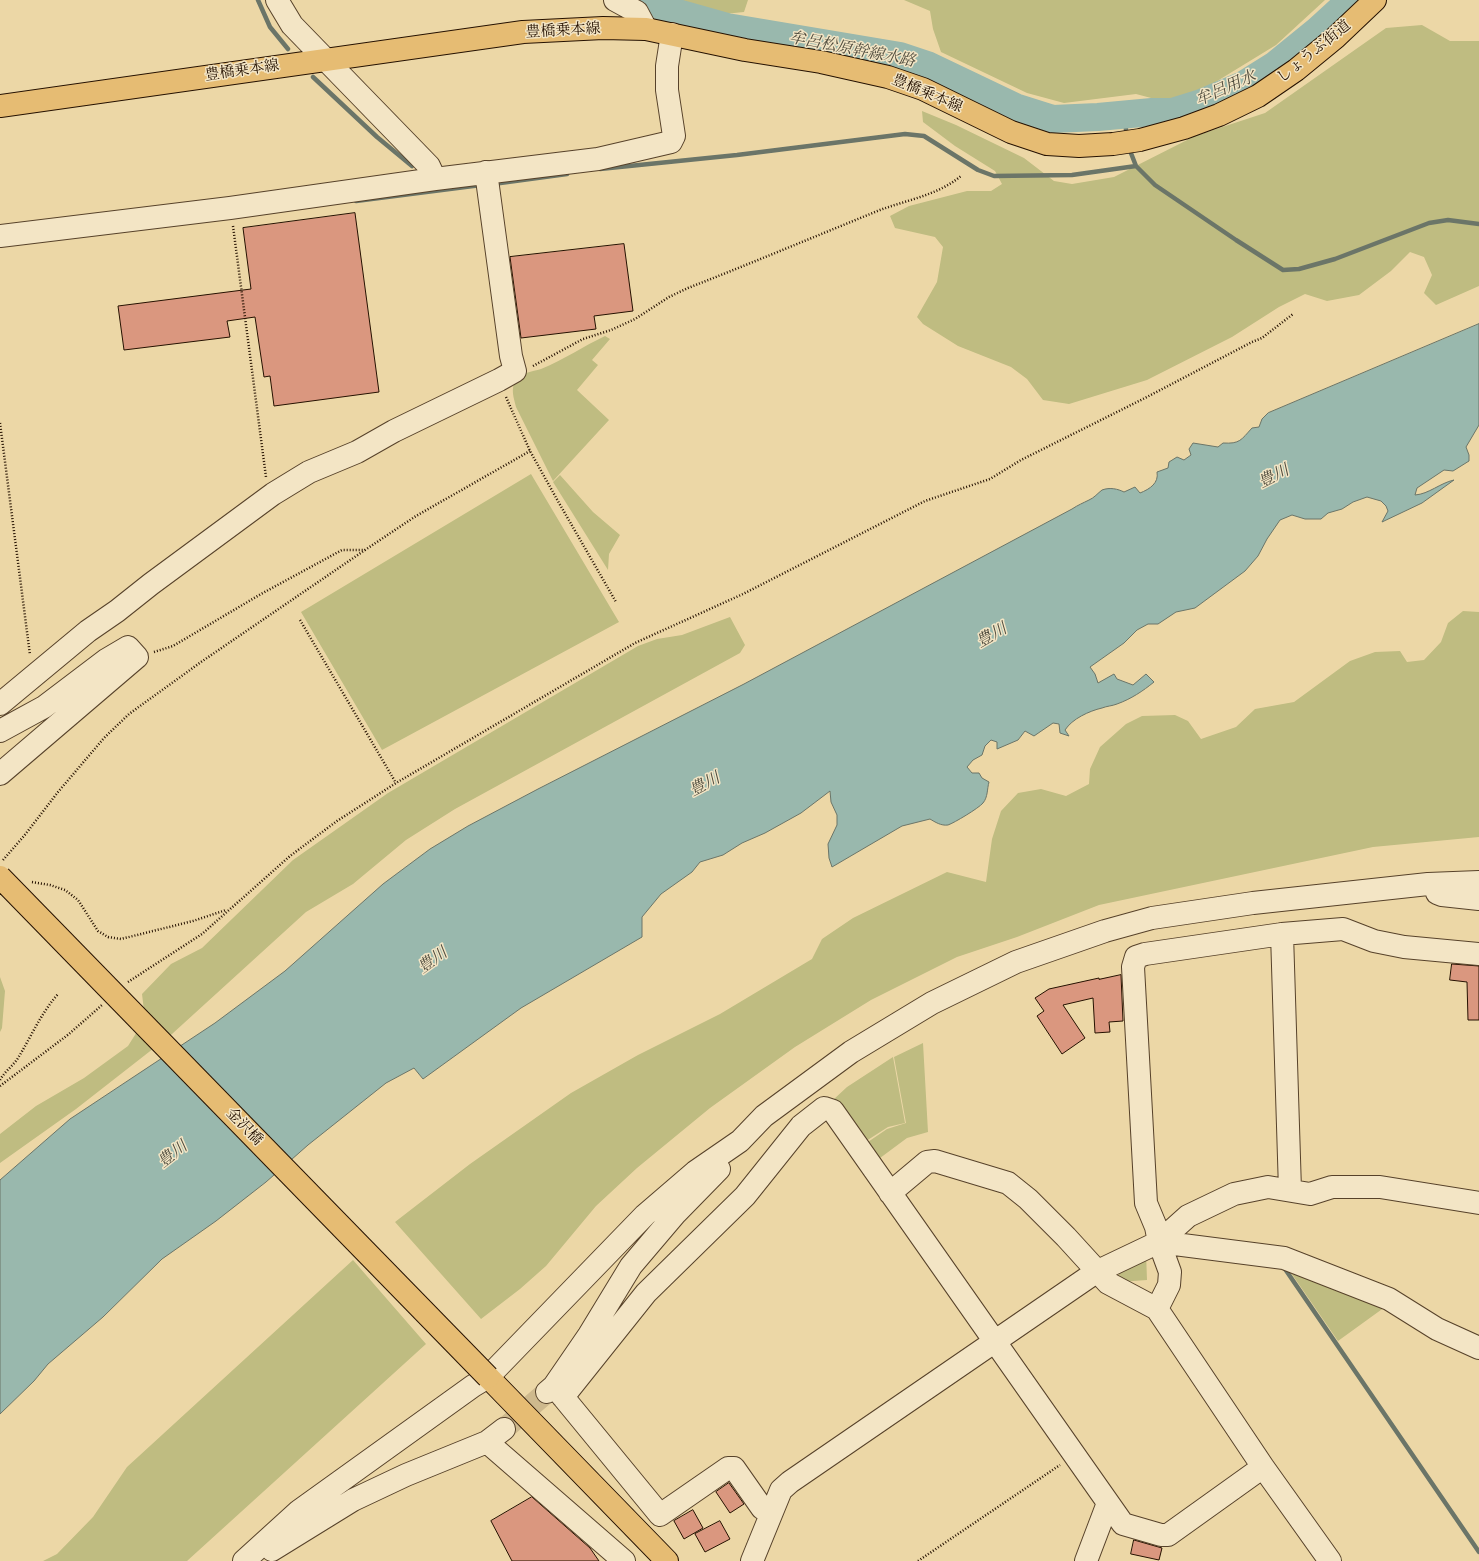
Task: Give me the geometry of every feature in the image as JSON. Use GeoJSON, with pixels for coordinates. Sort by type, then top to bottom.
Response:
{"type":"FeatureCollection","features":[{"type":"Feature","properties":{"kind":"main road","name":"しょうぶ街道"},"geometry":{"type":"LineString","coordinates":[[1113,144],[1140,140],[1184,128],[1219,115],[1258,96],[1296,70],[1335,38],[1375,0]]}},
{"type":"Feature","properties":{"kind":"main road","name":"豊橋乗本線"},"geometry":{"type":"LineString","coordinates":[[0,106],[522,32],[603,28],[646,29],[745,50],[821,62],[888,77],[923,89],[1011,132],[1047,144],[1079,146],[1113,144]]}},
{"type":"Feature","properties":{"kind":"main road","name":"金沢橋"},"geometry":{"type":"LineString","coordinates":[[0,877],[668,1561]]}},
{"type":"Feature","properties":{"kind":"street"},"geometry":{"type":"LineString","coordinates":[[278,0],[292,25],[327,59],[429,166],[435,179]]}},
{"type":"Feature","properties":{"kind":"street"},"geometry":{"type":"LineString","coordinates":[[615,0],[637,12],[646,29]]}},
{"type":"Feature","properties":{"kind":"street"},"geometry":{"type":"LineString","coordinates":[[0,236],[230,208],[435,179],[487,182],[671,142],[674,136],[667,90],[667,66],[672,34]]}},
{"type":"Feature","properties":{"kind":"street"},"geometry":{"type":"LineString","coordinates":[[0,704],[88,631],[117,611],[272,494],[309,472],[357,452],[394,431],[507,376],[511,356],[487,182]]}},
{"type":"Feature","properties":{"kind":"street"},"geometry":{"type":"LineString","coordinates":[[0,731],[44,707],[106,660],[133,652]]}},
{"type":"Feature","properties":{"kind":"street"},"geometry":{"type":"LineString","coordinates":[[0,774],[133,652]]}},
{"type":"Feature","properties":{"kind":"street"},"geometry":{"type":"LineString","coordinates":[[555,1392],[631,1266],[676,1213],[728,1160],[740,1141],[764,1116],[850,1052],[932,1003],[1016,962],[1105,931],[1152,918],[1253,903],[1428,884],[1479,882]]}},
{"type":"Feature","properties":{"kind":"street"},"geometry":{"type":"LineString","coordinates":[[1428,884],[1432,892],[1442,895],[1479,899]]}},
{"type":"Feature","properties":{"kind":"street"},"geometry":{"type":"LineString","coordinates":[[1157,1309],[1169,1285],[1170,1272],[1159,1242],[1156,1227],[1146,1203],[1133,967],[1136,957],[1145,954],[1282,934],[1343,929],[1374,941],[1404,948],[1479,954]]}},
{"type":"Feature","properties":{"kind":"street"},"geometry":{"type":"LineString","coordinates":[[1282,934],[1290,1190]]}},
{"type":"Feature","properties":{"kind":"street"},"geometry":{"type":"LineString","coordinates":[[555,1392],[646,1293],[745,1196],[802,1126],[824,1108],[833,1111],[1122,1524],[1160,1535],[1168,1535],[1263,1467]]}},
{"type":"Feature","properties":{"kind":"street"},"geometry":{"type":"LineString","coordinates":[[244,1561],[299,1511],[473,1386],[488,1377],[644,1215],[695,1172],[740,1141]]}},
{"type":"Feature","properties":{"kind":"street"},"geometry":{"type":"LineString","coordinates":[[890,1193],[927,1162],[935,1160],[1008,1183],[1028,1199],[1050,1220],[1096,1272],[1108,1283],[1157,1309],[1263,1467],[1330,1561]]}},
{"type":"Feature","properties":{"kind":"street"},"geometry":{"type":"LineString","coordinates":[[752,1561],[781,1490],[790,1482],[1096,1272],[1159,1242],[1188,1216],[1234,1194],[1268,1187],[1310,1194],[1332,1187],[1380,1187],[1479,1202]]}},
{"type":"Feature","properties":{"kind":"street"},"geometry":{"type":"LineString","coordinates":[[1159,1242],[1284,1258],[1389,1299],[1437,1329],[1479,1348]]}},
{"type":"Feature","properties":{"kind":"street"},"geometry":{"type":"LineString","coordinates":[[555,1392],[660,1514],[728,1468],[734,1468],[762,1508],[770,1514]]}},
{"type":"Feature","properties":{"kind":"street"},"geometry":{"type":"LineString","coordinates":[[260,1561],[274,1549],[353,1500],[496,1435],[624,1561]]}},
{"type":"Feature","properties":{"kind":"street"},"geometry":{"type":"LineString","coordinates":[[1086,1561],[1108,1503]]}},
{"type":"Feature","properties":{"kind":"path"},"geometry":{"type":"LineString","coordinates":[[616,602],[530,451],[507,376],[533,366],[583,339],[611,330],[635,319],[669,297],[688,288],[876,212],[933,192],[952,183],[961,176]]}},
{"type":"Feature","properties":{"kind":"path"},"geometry":{"type":"LineString","coordinates":[[230,208],[267,485],[272,494]]}},
{"type":"Feature","properties":{"kind":"path"},"geometry":{"type":"LineString","coordinates":[[125,985],[202,934],[227,910],[290,856],[337,820],[396,783],[635,643],[743,594],[925,501],[990,479],[1021,460],[1065,437],[1262,338],[1270,330],[1293,314]]}},
{"type":"Feature","properties":{"kind":"path"},"geometry":{"type":"LineString","coordinates":[[0,423],[31,664],[38,673]]}},
{"type":"Feature","properties":{"kind":"path"},"geometry":{"type":"LineString","coordinates":[[0,863],[104,738],[129,714],[201,662],[416,516],[530,451]]}},
{"type":"Feature","properties":{"kind":"path"},"geometry":{"type":"LineString","coordinates":[[133,652],[173,646],[261,594],[342,550],[365,550]]}},
{"type":"Feature","properties":{"kind":"path"},"geometry":{"type":"LineString","coordinates":[[300,620],[396,783]]}},
{"type":"Feature","properties":{"kind":"path"},"geometry":{"type":"LineString","coordinates":[[27,881],[50,885],[66,890],[78,900],[98,930],[108,937],[121,939],[194,921],[227,910]]}},
{"type":"Feature","properties":{"kind":"path"},"geometry":{"type":"LineString","coordinates":[[0,1080],[4,1073],[17,1060],[49,1003],[58,994]]}},
{"type":"Feature","properties":{"kind":"path"},"geometry":{"type":"LineString","coordinates":[[0,1086],[69,1034],[102,1005]]}},
{"type":"Feature","properties":{"kind":"path"},"geometry":{"type":"LineString","coordinates":[[918,1561],[1075,1455]]}},
{"type":"Feature","properties":{"kind":"shaded area"},"geometry":{"type":"Polygon","coordinates":[[[681,0],[748,0],[744,12],[724,14],[690,5],[681,0]]]}},
{"type":"Feature","properties":{"kind":"shaded area"},"geometry":{"type":"Polygon","coordinates":[[[904,0],[1325,0],[1276,45],[1196,94],[1170,103],[1136,94],[1064,103],[1027,93],[941,52],[933,29],[930,11],[904,0]]]}},
{"type":"Feature","properties":{"kind":"shaded area"},"geometry":{"type":"Polygon","coordinates":[[[1422,25],[1450,41],[1479,41],[1479,286],[1436,305],[1424,293],[1432,275],[1424,257],[1410,252],[1391,271],[1359,295],[1327,301],[1305,294],[1279,307],[1232,337],[1147,380],[1069,404],[1043,400],[1027,379],[1011,367],[958,346],[923,324],[917,317],[937,282],[943,247],[935,237],[895,228],[890,216],[909,206],[967,191],[991,191],[1002,184],[995,171],[955,146],[923,122],[922,111],[956,125],[1024,158],[1054,181],[1072,184],[1114,177],[1195,136],[1265,113],[1386,28],[1422,25]]]}},
{"type":"Feature","properties":{"kind":"shaded area"},"geometry":{"type":"Polygon","coordinates":[[[605,336],[610,339],[592,360],[598,365],[577,390],[609,420],[553,481],[516,407],[513,394],[514,383],[521,375],[541,369],[605,336]]]}},
{"type":"Feature","properties":{"kind":"shaded area"},"geometry":{"type":"Polygon","coordinates":[[[531,474],[619,622],[382,750],[301,612],[531,474]]]}},
{"type":"Feature","properties":{"kind":"shaded area"},"geometry":{"type":"Polygon","coordinates":[[[560,475],[593,512],[620,535],[609,554],[608,570],[553,482],[560,475]]]}},
{"type":"Feature","properties":{"kind":"shaded area"},"geometry":{"type":"Polygon","coordinates":[[[1463,611],[1479,612],[1479,837],[1373,847],[1099,905],[1017,937],[957,957],[871,1000],[795,1047],[710,1108],[637,1168],[596,1206],[546,1266],[520,1289],[481,1319],[395,1222],[470,1164],[571,1093],[638,1055],[720,1014],[812,959],[822,939],[853,918],[947,872],[986,882],[992,839],[1001,811],[1018,793],[1041,789],[1066,796],[1089,784],[1090,769],[1100,747],[1126,724],[1142,716],[1175,715],[1188,721],[1201,739],[1236,727],[1255,709],[1294,702],[1350,661],[1375,652],[1400,651],[1407,662],[1424,660],[1441,642],[1448,623],[1463,611]]]}},
{"type":"Feature","properties":{"kind":"shaded area"},"geometry":{"type":"Polygon","coordinates":[[[730,617],[745,645],[740,653],[455,809],[406,840],[353,884],[306,912],[172,1034],[76,1109],[0,1163],[0,1134],[36,1106],[84,1078],[128,1046],[145,1019],[142,994],[171,964],[202,948],[293,860],[388,793],[638,646],[657,639],[682,635],[730,617]]]}},
{"type":"Feature","properties":{"kind":"shaded area"},"geometry":{"type":"Polygon","coordinates":[[[0,977],[5,991],[2,1028],[0,1032],[0,977]]]}},
{"type":"Feature","properties":{"kind":"shaded area"},"geometry":{"type":"Polygon","coordinates":[[[923,1043],[928,1132],[907,1138],[876,1161],[865,1144],[887,1129],[906,1123],[894,1057],[923,1043]]]}},
{"type":"Feature","properties":{"kind":"shaded area"},"geometry":{"type":"Polygon","coordinates":[[[893,1057],[905,1123],[888,1127],[863,1143],[833,1100],[847,1087],[893,1057]]]}},
{"type":"Feature","properties":{"kind":"shaded area"},"geometry":{"type":"Polygon","coordinates":[[[1146,1252],[1147,1280],[1119,1282],[1119,1265],[1146,1252]]]}},
{"type":"Feature","properties":{"kind":"shaded area"},"geometry":{"type":"Polygon","coordinates":[[[353,1260],[426,1344],[187,1561],[43,1561],[57,1554],[93,1517],[127,1467],[353,1260]]]}},
{"type":"Feature","properties":{"kind":"shaded area"},"geometry":{"type":"Polygon","coordinates":[[[1287,1267],[1385,1307],[1338,1341],[1287,1267]]]}},
{"type":"Feature","properties":{"kind":"water","name":"豊川"},"geometry":{"type":"Polygon","coordinates":[[[1479,324],[1479,425],[1466,447],[1469,455],[1469,461],[1453,471],[1444,470],[1417,488],[1415,495],[1425,493],[1444,483],[1454,480],[1422,503],[1382,522],[1388,511],[1386,506],[1381,501],[1367,497],[1353,502],[1342,509],[1328,513],[1321,519],[1305,519],[1292,515],[1280,520],[1258,556],[1245,571],[1195,608],[1176,612],[1158,624],[1148,624],[1137,630],[1124,643],[1090,667],[1095,674],[1098,683],[1114,674],[1117,679],[1133,685],[1146,674],[1154,682],[1127,700],[1092,711],[1076,719],[1065,730],[1069,736],[1060,733],[1059,724],[1053,723],[1034,736],[1025,731],[1018,740],[997,749],[997,742],[991,740],[985,746],[982,755],[973,760],[967,767],[972,773],[979,773],[982,778],[989,782],[985,801],[977,808],[951,824],[938,824],[930,819],[902,826],[832,867],[829,858],[828,844],[837,825],[837,815],[831,802],[830,791],[801,813],[765,833],[742,843],[723,855],[700,862],[692,872],[661,894],[642,917],[642,937],[521,1008],[423,1079],[414,1068],[386,1083],[308,1145],[266,1182],[216,1221],[162,1259],[103,1317],[48,1364],[34,1381],[0,1414],[0,1180],[70,1119],[215,1023],[285,971],[383,884],[430,849],[468,826],[744,684],[1091,499],[1102,490],[1114,489],[1124,492],[1135,487],[1140,493],[1147,490],[1157,479],[1157,472],[1168,468],[1169,462],[1177,457],[1184,460],[1191,455],[1189,449],[1193,443],[1218,447],[1223,443],[1237,442],[1252,428],[1259,427],[1262,419],[1268,413],[1479,324]]]}},
{"type":"Feature","properties":{"kind":"building"},"geometry":{"type":"Polygon","coordinates":[[[355,213],[379,392],[274,406],[270,376],[264,377],[255,317],[227,321],[230,337],[124,350],[118,306],[251,289],[243,228],[355,213]]]}},
{"type":"Feature","properties":{"kind":"building"},"geometry":{"type":"Polygon","coordinates":[[[624,244],[633,311],[594,316],[596,329],[521,338],[510,257],[624,244]]]}},
{"type":"Feature","properties":{"kind":"building"},"geometry":{"type":"Polygon","coordinates":[[[1452,964],[1479,966],[1479,1020],[1468,1020],[1467,982],[1450,980],[1452,964]]]}},
{"type":"Feature","properties":{"kind":"building"},"geometry":{"type":"Polygon","coordinates":[[[1121,975],[1123,1021],[1109,1022],[1110,1032],[1095,1033],[1093,998],[1063,1005],[1085,1038],[1062,1054],[1037,1016],[1044,1011],[1035,998],[1049,989],[1099,978],[1121,975]]]}},
{"type":"Feature","properties":{"kind":"building"},"geometry":{"type":"Polygon","coordinates":[[[729,1483],[744,1504],[730,1513],[716,1492],[729,1483]]]}},
{"type":"Feature","properties":{"kind":"building"},"geometry":{"type":"Polygon","coordinates":[[[532,1497],[590,1548],[599,1561],[512,1561],[491,1521],[532,1497]]]}},
{"type":"Feature","properties":{"kind":"building"},"geometry":{"type":"Polygon","coordinates":[[[693,1510],[703,1528],[684,1539],[674,1521],[693,1510]]]}},
{"type":"Feature","properties":{"kind":"building"},"geometry":{"type":"Polygon","coordinates":[[[720,1521],[730,1539],[705,1552],[695,1534],[720,1521]]]}},
{"type":"Feature","properties":{"kind":"building"},"geometry":{"type":"Polygon","coordinates":[[[1134,1540],[1162,1548],[1159,1560],[1131,1554],[1134,1540]]]}},
{"type":"Feature","properties":{"kind":"waterway"},"geometry":{"type":"LineString","coordinates":[[258,0],[270,27],[288,49]]}},
{"type":"Feature","properties":{"kind":"waterway","name":"牟呂松原幹線水路"},"geometry":{"type":"LineString","coordinates":[[647,0],[674,12],[727,27],[900,56],[927,65],[1015,107],[1053,119],[1172,112],[1201,103],[1243,85],[1275,65],[1318,30],[1351,0]]}},
{"type":"Feature","properties":{"kind":"waterway"},"geometry":{"type":"LineString","coordinates":[[313,77],[377,137],[412,166]]}},
{"type":"Feature","properties":{"kind":"waterway"},"geometry":{"type":"LineString","coordinates":[[1124,115],[1127,137]]}},
{"type":"Feature","properties":{"kind":"waterway"},"geometry":{"type":"LineString","coordinates":[[600,169],[737,155],[905,134],[924,136],[978,170],[994,176],[1072,175],[1136,166]]}},
{"type":"Feature","properties":{"kind":"waterway"},"geometry":{"type":"LineString","coordinates":[[1129,148],[1136,166],[1155,185],[1283,270],[1299,269],[1335,259],[1429,223],[1448,220],[1479,224]]}},
{"type":"Feature","properties":{"kind":"waterway"},"geometry":{"type":"LineString","coordinates":[[493,184],[567,174]]}},
{"type":"Feature","properties":{"kind":"waterway"},"geometry":{"type":"LineString","coordinates":[[356,201],[481,185]]}},
{"type":"Feature","properties":{"kind":"waterway"},"geometry":{"type":"LineString","coordinates":[[1283,1266],[1479,1552]]}},
{"type":"Feature","properties":{"kind":"tunnel"},"geometry":{"type":"LineString","coordinates":[[504,1429],[547,1392]]}},
{"type":"Feature","properties":{"kind":"water label","name":"牟呂用水"},"geometry":{"type":"Point","coordinates":[1226,89]}}]}
